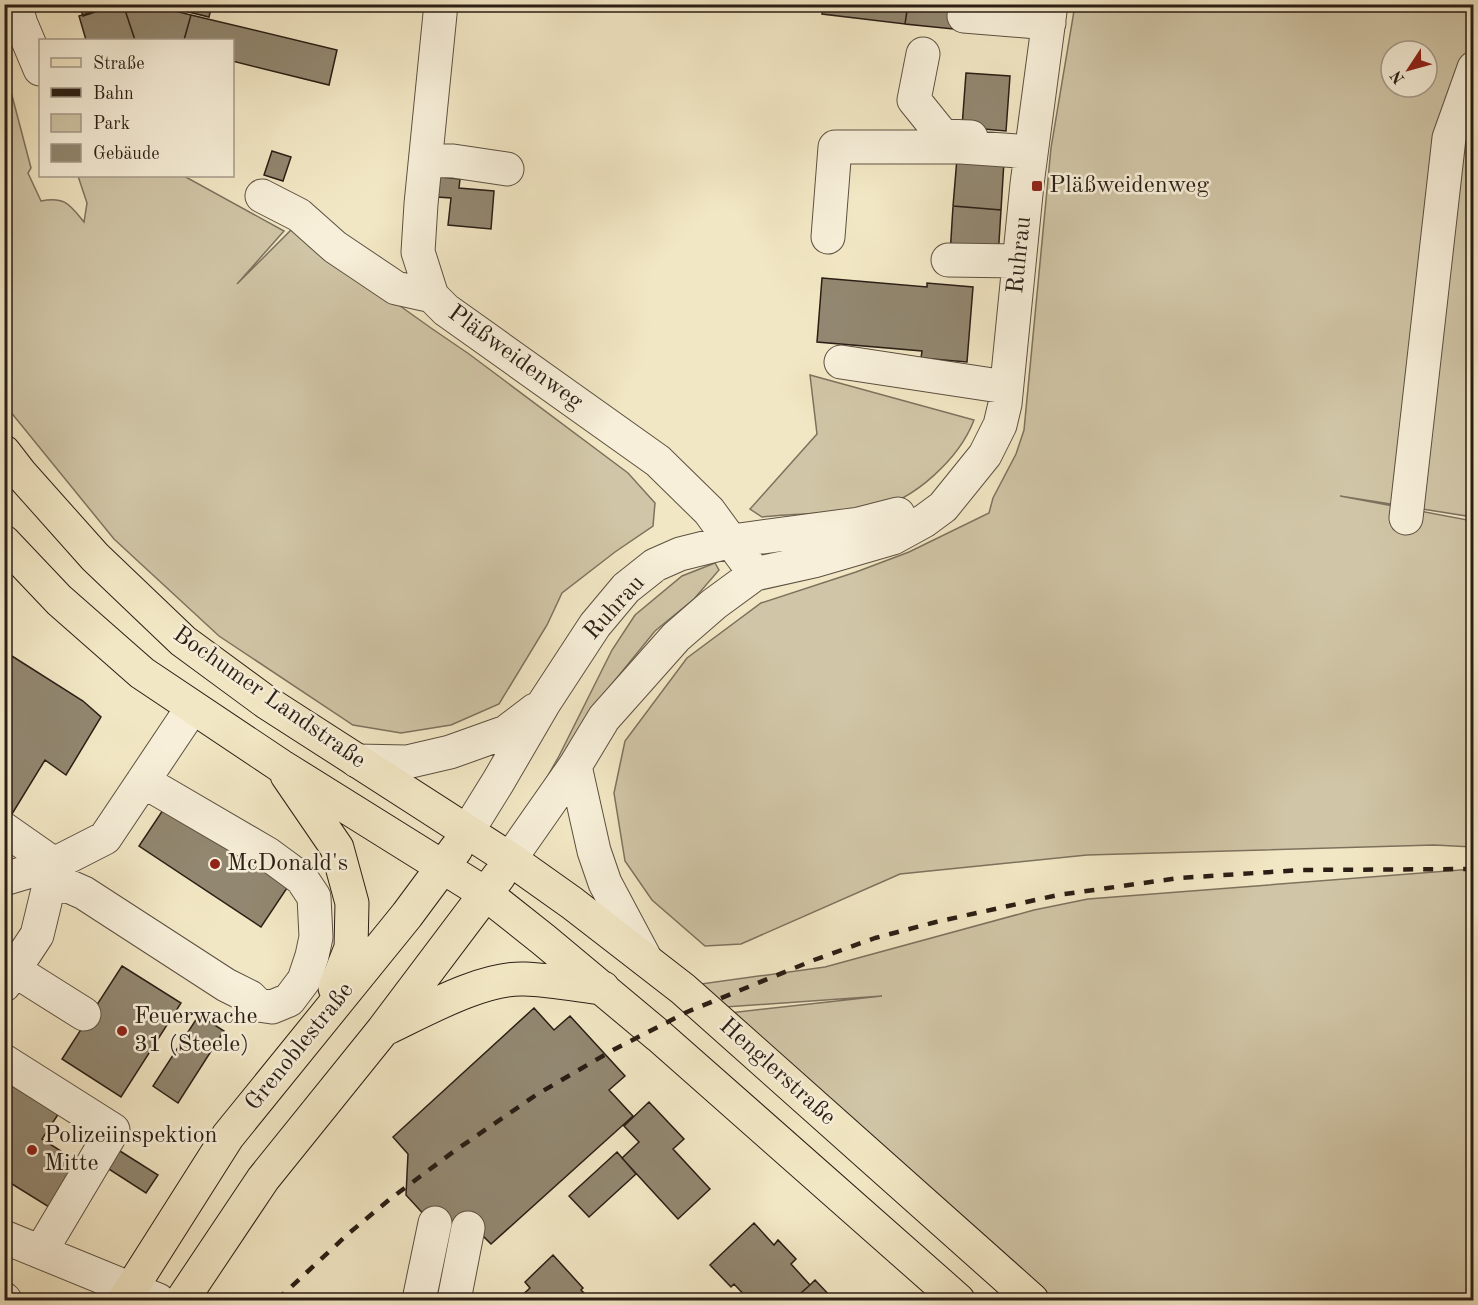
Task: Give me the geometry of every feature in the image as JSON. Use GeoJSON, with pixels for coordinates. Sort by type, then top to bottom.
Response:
{"type":"FeatureCollection","features":[{"type":"Feature","properties":{"kind":"main road","name":"Bochumer Landstraße"},"geometry":{"type":"LineString","coordinates":[[4,452],[95,557],[183,641],[266,702],[510,860]]}},
{"type":"Feature","properties":{"kind":"main road","name":"Bochumer Landstraße"},"geometry":{"type":"LineString","coordinates":[[4,542],[68,607],[142,673],[281,766],[486,894]]}},
{"type":"Feature","properties":{"kind":"main road"},"geometry":{"type":"LineString","coordinates":[[281,766],[337,848],[351,903],[351,948],[323,1019]]}},
{"type":"Feature","properties":{"kind":"main road","name":"Grenoblestraße"},"geometry":{"type":"LineString","coordinates":[[138,1296],[228,1136],[444,866],[467,832]]}},
{"type":"Feature","properties":{"kind":"main road"},"geometry":{"type":"LineString","coordinates":[[182,1300],[263,1179],[383,1030],[510,860]]}},
{"type":"Feature","properties":{"kind":"main road","name":"Henglerstraße"},"geometry":{"type":"LineString","coordinates":[[510,860],[572,903],[683,989],[1032,1300]]}},
{"type":"Feature","properties":{"kind":"main road","name":"Henglerstraße"},"geometry":{"type":"LineString","coordinates":[[486,894],[603,988],[958,1300]]}},
{"type":"Feature","properties":{"kind":"main road"},"geometry":{"type":"LineString","coordinates":[[383,1030],[471,989],[490,984],[523,978],[603,988]]}},
{"type":"Feature","properties":{"kind":"street"},"geometry":{"type":"LineString","coordinates":[[15,4],[39,67]]}},
{"type":"Feature","properties":{"kind":"street","name":"Pläßweidenweg"},"geometry":{"type":"LineString","coordinates":[[441,4],[420,204],[418,252],[432,296],[446,310],[658,461],[709,511],[756,574]]}},
{"type":"Feature","properties":{"kind":"street"},"geometry":{"type":"LineString","coordinates":[[964,16],[1050,14]]}},
{"type":"Feature","properties":{"kind":"street","name":"Ruhrau"},"geometry":{"type":"LineString","coordinates":[[510,860],[575,766],[604,718],[676,637],[714,604],[756,574],[814,561],[892,538],[924,521],[943,507],[985,455],[1000,425],[1006,387],[1032,146],[1050,14]]}},
{"type":"Feature","properties":{"kind":"street"},"geometry":{"type":"LineString","coordinates":[[923,54],[914,100],[943,136],[1032,146]]}},
{"type":"Feature","properties":{"kind":"street"},"geometry":{"type":"LineString","coordinates":[[1406,519],[1449,138],[1473,68]]}},
{"type":"Feature","properties":{"kind":"street"},"geometry":{"type":"LineString","coordinates":[[828,237],[835,147],[1032,146]]}},
{"type":"Feature","properties":{"kind":"street"},"geometry":{"type":"LineString","coordinates":[[426,160],[453,161],[507,169]]}},
{"type":"Feature","properties":{"kind":"street"},"geometry":{"type":"LineString","coordinates":[[262,196],[299,215],[335,247],[396,288],[432,296]]}},
{"type":"Feature","properties":{"kind":"street"},"geometry":{"type":"LineString","coordinates":[[948,260],[1019,261]]}},
{"type":"Feature","properties":{"kind":"street"},"geometry":{"type":"LineString","coordinates":[[841,362],[1006,387]]}},
{"type":"Feature","properties":{"kind":"street","name":"Ruhrau"},"geometry":{"type":"LineString","coordinates":[[467,832],[544,703],[595,625],[626,588],[655,565],[680,554],[732,541],[859,524],[924,507],[956,492]]}},
{"type":"Feature","properties":{"kind":"street","name":"Ruhrau"},"geometry":{"type":"LineString","coordinates":[[357,761],[407,762],[450,752],[506,732],[544,703]]}},
{"type":"Feature","properties":{"kind":"street"},"geometry":{"type":"LineString","coordinates":[[4,879],[51,876],[105,838],[192,708]]}},
{"type":"Feature","properties":{"kind":"street"},"geometry":{"type":"LineString","coordinates":[[575,766],[594,851],[605,883],[646,960]]}},
{"type":"Feature","properties":{"kind":"street"},"geometry":{"type":"LineString","coordinates":[[4,830],[51,876],[84,893],[226,985],[250,997],[258,1005],[272,1007],[289,1000],[304,980],[316,937],[314,897],[302,879],[222,826],[142,781]]}},
{"type":"Feature","properties":{"kind":"street"},"geometry":{"type":"LineString","coordinates":[[51,876],[36,935],[9,977],[84,1014]]}},
{"type":"Feature","properties":{"kind":"street"},"geometry":{"type":"LineString","coordinates":[[4,1061],[113,1130],[41,1251]]}},
{"type":"Feature","properties":{"kind":"street"},"geometry":{"type":"LineString","coordinates":[[419,1300],[435,1223]]}},
{"type":"Feature","properties":{"kind":"street"},"geometry":{"type":"LineString","coordinates":[[454,1300],[468,1228]]}},
{"type":"Feature","properties":{"kind":"street"},"geometry":{"type":"LineString","coordinates":[[4,1237],[41,1251],[138,1296]]}},
{"type":"Feature","properties":{"kind":"green space"},"geometry":{"type":"Polygon","coordinates":[[[1075,5],[1473,5],[1473,517],[1340,496],[1473,521],[1473,847],[1434,845],[1087,855],[900,874],[741,944],[705,946],[652,900],[625,861],[614,793],[625,741],[687,658],[761,603],[909,552],[989,513],[993,498],[1016,454],[1024,430],[1051,148],[1075,5]]]}},
{"type":"Feature","properties":{"kind":"green space"},"geometry":{"type":"Polygon","coordinates":[[[4,65],[31,168],[28,173],[41,201],[56,200],[66,203],[84,222],[87,203],[78,177],[186,177],[284,231],[237,284],[292,229],[469,354],[628,473],[655,503],[653,526],[562,593],[547,625],[499,704],[451,725],[401,733],[353,725],[219,636],[114,539],[5,405],[4,65]]]}},
{"type":"Feature","properties":{"kind":"green space"},"geometry":{"type":"Polygon","coordinates":[[[810,375],[974,420],[958,449],[934,476],[904,497],[889,504],[860,510],[762,517],[750,509],[817,434],[810,375]]]}},
{"type":"Feature","properties":{"kind":"green space"},"geometry":{"type":"Polygon","coordinates":[[[715,563],[719,570],[694,599],[655,631],[603,695],[527,813],[559,756],[612,650],[635,615],[682,576],[715,563]]]}},
{"type":"Feature","properties":{"kind":"green space"},"geometry":{"type":"Polygon","coordinates":[[[1473,869],[1473,1300],[1039,1300],[729,1013],[882,996],[725,1007],[701,984],[825,967],[1034,910],[1088,899],[1473,869]]]}},
{"type":"Feature","properties":{"kind":"building"},"geometry":{"type":"Polygon","coordinates":[[[79,4],[109,4],[110,7],[83,16],[79,4]]]}},
{"type":"Feature","properties":{"kind":"building"},"geometry":{"type":"Polygon","coordinates":[[[123,4],[135,39],[86,39],[79,16],[123,4]]]}},
{"type":"Feature","properties":{"kind":"building"},"geometry":{"type":"Polygon","coordinates":[[[123,4],[148,4],[191,15],[184,39],[135,39],[123,4]]]}},
{"type":"Feature","properties":{"kind":"building"},"geometry":{"type":"Polygon","coordinates":[[[156,4],[212,4],[209,17],[156,4]]]}},
{"type":"Feature","properties":{"kind":"building"},"geometry":{"type":"Polygon","coordinates":[[[823,4],[908,4],[905,24],[822,14],[823,4]]]}},
{"type":"Feature","properties":{"kind":"building"},"geometry":{"type":"Polygon","coordinates":[[[908,4],[965,7],[963,30],[905,24],[908,4]]]}},
{"type":"Feature","properties":{"kind":"building"},"geometry":{"type":"Polygon","coordinates":[[[191,15],[337,50],[329,85],[234,61],[234,39],[184,39],[191,15]]]}},
{"type":"Feature","properties":{"kind":"building"},"geometry":{"type":"Polygon","coordinates":[[[966,73],[1010,76],[1006,131],[962,127],[966,73]]]}},
{"type":"Feature","properties":{"kind":"building"},"geometry":{"type":"Polygon","coordinates":[[[272,151],[291,157],[283,181],[264,175],[272,151]]]}},
{"type":"Feature","properties":{"kind":"building"},"geometry":{"type":"Polygon","coordinates":[[[957,158],[1004,161],[1001,210],[953,206],[957,158]]]}},
{"type":"Feature","properties":{"kind":"building"},"geometry":{"type":"Polygon","coordinates":[[[440,174],[442,177],[460,179],[459,188],[494,191],[491,229],[448,225],[451,198],[437,197],[440,174]]]}},
{"type":"Feature","properties":{"kind":"building"},"geometry":{"type":"Polygon","coordinates":[[[953,206],[1001,210],[998,258],[950,255],[953,206]]]}},
{"type":"Feature","properties":{"kind":"building"},"geometry":{"type":"Polygon","coordinates":[[[822,278],[927,287],[927,283],[973,287],[967,362],[921,358],[922,351],[817,342],[822,278]]]}},
{"type":"Feature","properties":{"kind":"building"},"geometry":{"type":"Polygon","coordinates":[[[4,651],[83,701],[101,717],[66,775],[45,760],[12,814],[4,809],[4,651]]]}},
{"type":"Feature","properties":{"kind":"building","name":"McDonald's"},"geometry":{"type":"Polygon","coordinates":[[[169,801],[291,882],[261,927],[139,846],[169,801]]]}},
{"type":"Feature","properties":{"kind":"building"},"geometry":{"type":"Polygon","coordinates":[[[4,912],[11,916],[4,926],[4,912]]]}},
{"type":"Feature","properties":{"kind":"building","name":"Feuerwache 31 (Steele)"},"geometry":{"type":"Polygon","coordinates":[[[122,966],[181,1003],[121,1097],[62,1059],[122,966]]]}},
{"type":"Feature","properties":{"kind":"building"},"geometry":{"type":"Polygon","coordinates":[[[534,1008],[554,1030],[570,1016],[625,1076],[609,1090],[633,1116],[491,1244],[476,1229],[435,1223],[428,1219],[406,1195],[408,1154],[393,1137],[534,1008]]]}},
{"type":"Feature","properties":{"kind":"building"},"geometry":{"type":"Polygon","coordinates":[[[199,1015],[224,1031],[178,1103],[153,1086],[199,1015]]]}},
{"type":"Feature","properties":{"kind":"building","name":"Polizeiinspektion Mitte"},"geometry":{"type":"Polygon","coordinates":[[[4,1079],[59,1113],[42,1139],[78,1162],[49,1207],[4,1179],[4,1079]]]}},
{"type":"Feature","properties":{"kind":"building"},"geometry":{"type":"Polygon","coordinates":[[[649,1102],[684,1139],[673,1149],[710,1189],[678,1219],[622,1158],[639,1142],[624,1126],[649,1102]]]}},
{"type":"Feature","properties":{"kind":"building"},"geometry":{"type":"Polygon","coordinates":[[[112,1146],[158,1175],[146,1193],[101,1164],[112,1146]]]}},
{"type":"Feature","properties":{"kind":"building"},"geometry":{"type":"Polygon","coordinates":[[[617,1152],[636,1174],[589,1217],[569,1196],[617,1152]]]}},
{"type":"Feature","properties":{"kind":"building"},"geometry":{"type":"Polygon","coordinates":[[[754,1223],[774,1245],[778,1240],[796,1259],[791,1264],[810,1285],[793,1300],[749,1300],[734,1284],[731,1287],[710,1265],[754,1223]]]}},
{"type":"Feature","properties":{"kind":"building"},"geometry":{"type":"Polygon","coordinates":[[[553,1255],[591,1300],[517,1300],[530,1288],[525,1282],[553,1255]]]}},
{"type":"Feature","properties":{"kind":"building"},"geometry":{"type":"Polygon","coordinates":[[[815,1280],[834,1300],[793,1300],[810,1285],[815,1280]]]}},
{"type":"Feature","properties":{"kind":"railway"},"geometry":{"type":"LineString","coordinates":[[277,1300],[348,1234],[390,1199],[536,1095],[613,1050],[687,1012],[814,960],[875,938],[1058,895],[1179,878],[1301,870],[1474,869]]}},
{"type":"Feature","properties":{"kind":"place","name":"Pläßweidenweg"},"geometry":{"type":"Point","coordinates":[1037,186]}},
{"type":"Feature","properties":{"kind":"place","name":"McDonald's"},"geometry":{"type":"Point","coordinates":[215,864]}},
{"type":"Feature","properties":{"kind":"place","name":"Feuerwache 31 (Steele)"},"geometry":{"type":"Point","coordinates":[122,1031]}},
{"type":"Feature","properties":{"kind":"place","name":"Polizeiinspektion Mitte"},"geometry":{"type":"Point","coordinates":[32,1150]}}]}
